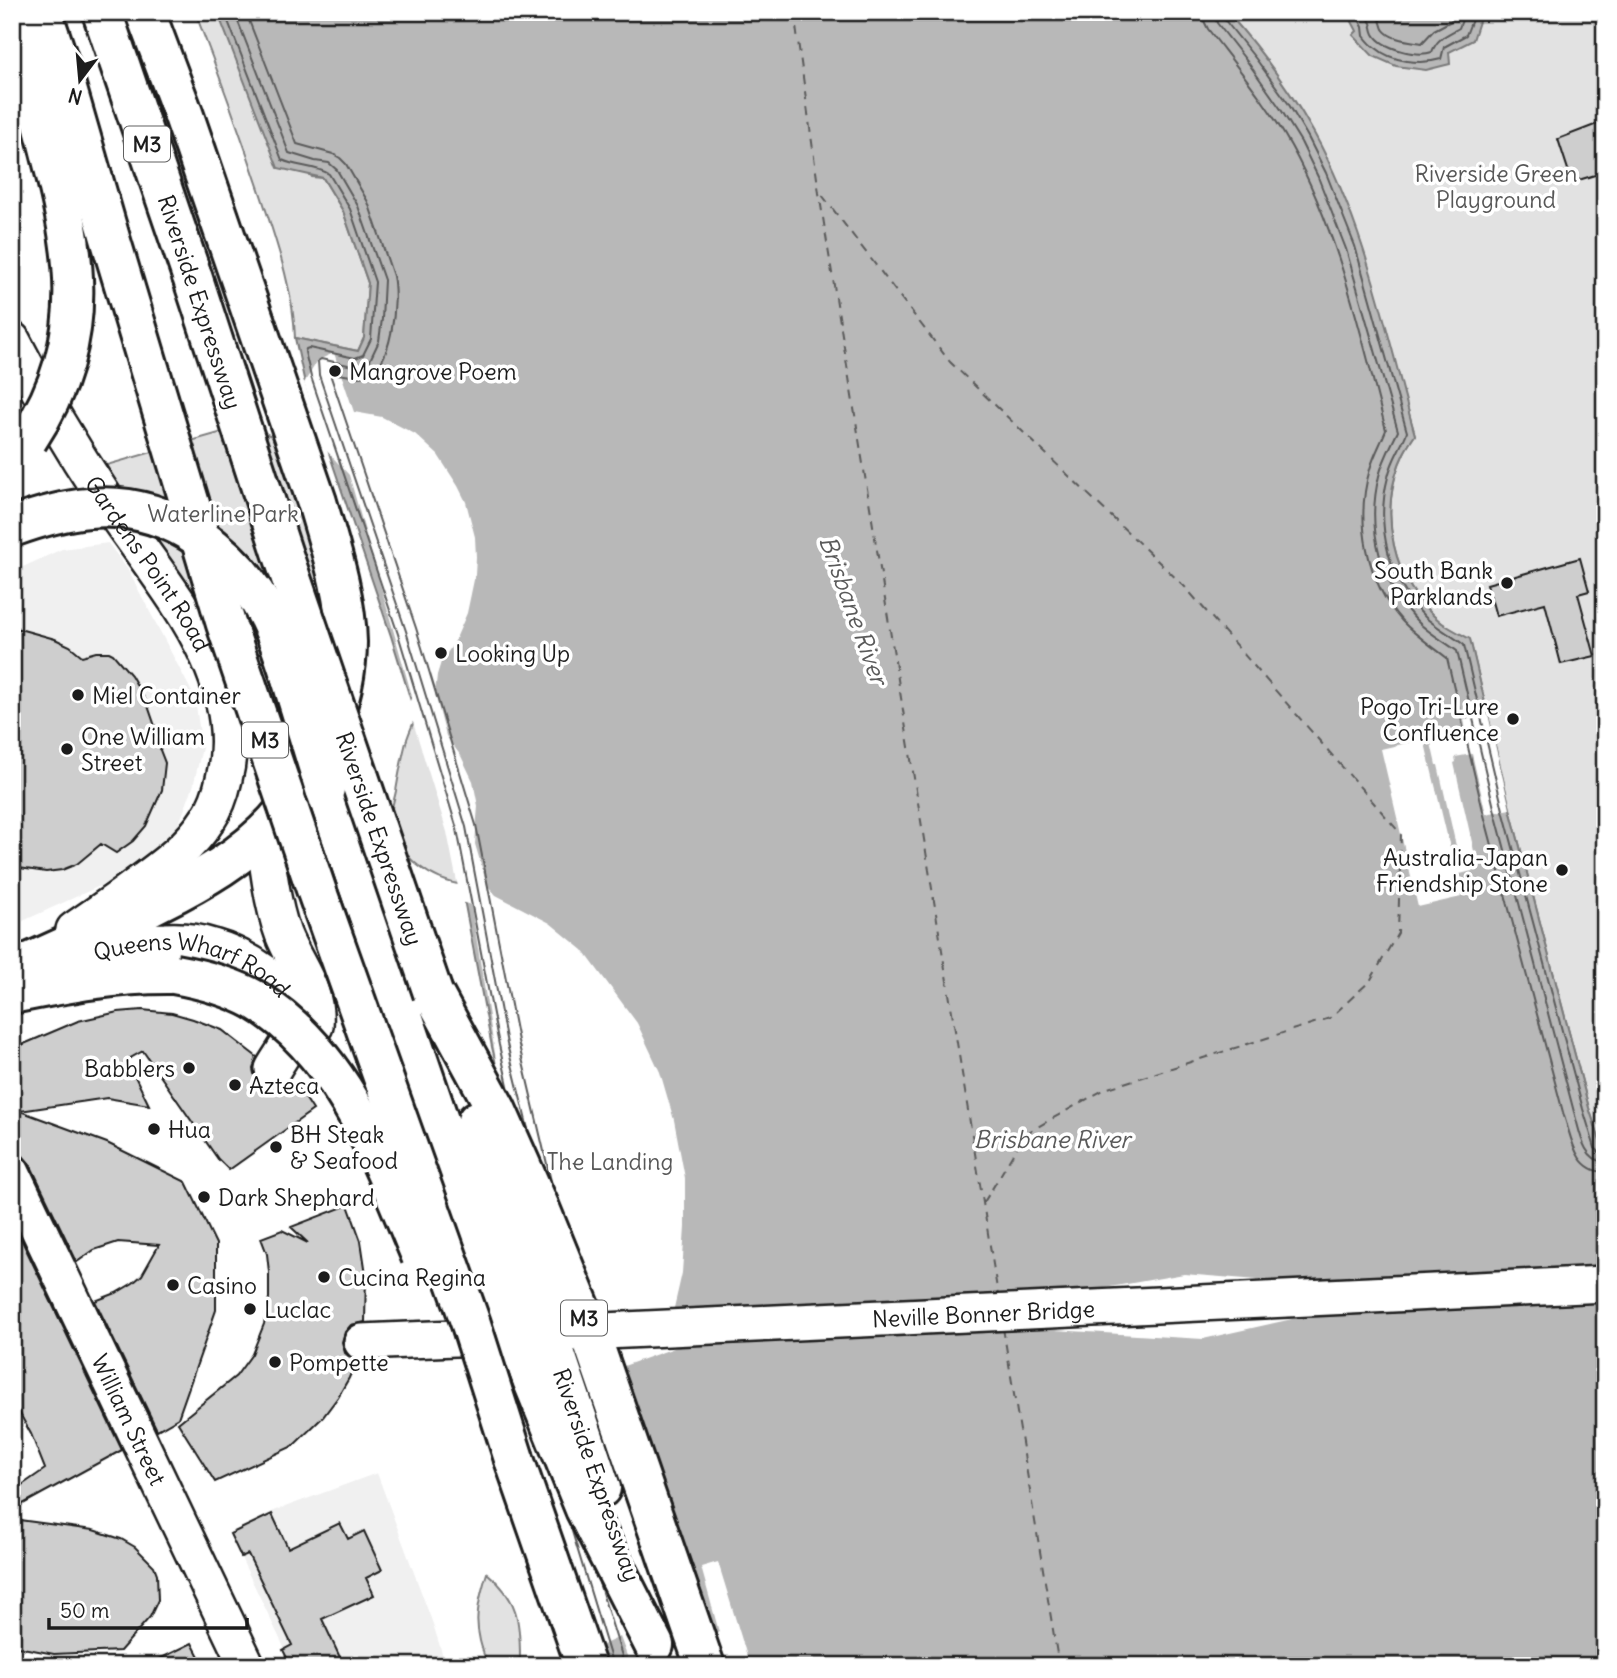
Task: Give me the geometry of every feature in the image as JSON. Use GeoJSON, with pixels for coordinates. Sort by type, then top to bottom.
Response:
{"type":"FeatureCollection","features":[{"type":"Feature","properties":{"kind":"highway"},"geometry":{"type":"LineString","coordinates":[[20,449],[49,403],[63,368],[72,324],[75,287],[63,201],[39,109],[22,12]]}},
{"type":"Feature","properties":{"kind":"highway","name":"M3"},"geometry":{"type":"LineString","coordinates":[[42,12],[226,624],[317,892],[471,1324],[514,1459],[586,1666]]}},
{"type":"Feature","properties":{"kind":"highway","name":"Riverside Expressway"},"geometry":{"type":"LineString","coordinates":[[102,12],[282,552],[658,1656]]}},
{"type":"Feature","properties":{"kind":"highway","name":"M3"},"geometry":{"type":"LineString","coordinates":[[16,977],[174,894],[223,865],[265,832],[283,813],[305,782],[326,740],[345,674],[347,640],[341,593],[317,502],[214,201],[145,12]]}},
{"type":"Feature","properties":{"kind":"highway","name":"M3"},"geometry":{"type":"LineString","coordinates":[[12,527],[45,516],[89,508],[128,509],[162,517],[191,531],[224,557],[246,583],[268,618],[287,663],[342,840],[494,1281],[585,1509],[658,1656]]}},
{"type":"Feature","properties":{"kind":"highway","name":"M3"},"geometry":{"type":"LineString","coordinates":[[16,977],[95,979],[174,974],[195,978],[218,984],[255,1000],[297,1031],[324,1061],[351,1104],[376,1153],[443,1308],[514,1459]]}},
{"type":"Feature","properties":{"kind":"highway","name":"M3"},"geometry":{"type":"LineString","coordinates":[[433,993],[496,1109],[539,1206],[584,1319],[703,1661]]}},
{"type":"Feature","properties":{"kind":"street","name":"Gardens Point Road"},"geometry":{"type":"LineString","coordinates":[[12,340],[76,454],[203,645],[225,701],[229,733],[223,785],[212,813],[195,836],[168,862],[16,977]]}},
{"type":"Feature","properties":{"kind":"street","name":"Queens Wharf Road"},"geometry":{"type":"LineString","coordinates":[[16,977],[106,949],[134,944],[183,941],[213,946],[259,969],[279,986],[292,1004],[296,1016],[294,1031],[279,1074],[300,1061],[311,1041],[316,1025],[316,1005],[279,922],[265,832]]}},
{"type":"Feature","properties":{"kind":"street","name":"William Street"},"geometry":{"type":"LineString","coordinates":[[12,1173],[247,1666]]}},
{"type":"Feature","properties":{"kind":"street","name":"Neville Bonner Bridge"},"geometry":{"type":"LineString","coordinates":[[362,1342],[1605,1284]]}},
{"type":"Feature","properties":{"kind":"shaded area"},"geometry":{"type":"Polygon","coordinates":[[[108,543],[128,570],[195,698],[202,748],[193,787],[177,829],[155,852],[115,879],[12,926],[12,572],[62,549],[108,543]]]}},
{"type":"Feature","properties":{"kind":"shaded area"},"geometry":{"type":"Polygon","coordinates":[[[377,1473],[446,1666],[293,1666],[229,1533],[274,1511],[377,1473]]]}},
{"type":"Feature","properties":{"kind":"green space"},"geometry":{"type":"Polygon","coordinates":[[[195,12],[221,12],[221,21],[312,177],[323,178],[343,211],[368,283],[364,338],[358,351],[295,338],[288,285],[278,249],[238,128],[195,12]]]}},
{"type":"Feature","properties":{"kind":"green space","name":"South Bank Parklands"},"geometry":{"type":"Polygon","coordinates":[[[1227,12],[1605,12],[1605,1156],[1589,1108],[1510,809],[1470,640],[1442,623],[1425,607],[1411,588],[1394,545],[1391,498],[1404,453],[1415,435],[1361,244],[1227,12]]]}},
{"type":"Feature","properties":{"kind":"green space","name":"Waterline Park"},"geometry":{"type":"Polygon","coordinates":[[[247,425],[285,442],[325,597],[332,669],[294,767],[246,731],[103,466],[247,425]]]}},
{"type":"Feature","properties":{"kind":"green space"},"geometry":{"type":"Polygon","coordinates":[[[422,704],[464,885],[428,873],[408,857],[400,846],[391,823],[405,745],[422,704]]]}},
{"type":"Feature","properties":{"kind":"green space"},"geometry":{"type":"Polygon","coordinates":[[[487,1573],[511,1601],[518,1621],[520,1658],[500,1666],[488,1666],[478,1630],[478,1609],[487,1573]]]}},
{"type":"Feature","properties":{"kind":"water","name":"Brisbane River"},"geometry":{"type":"Polygon","coordinates":[[[221,12],[1227,12],[1239,26],[1263,55],[1305,117],[1332,168],[1361,242],[1415,435],[1404,453],[1391,498],[1394,545],[1411,588],[1425,607],[1442,623],[1470,639],[1510,809],[1589,1108],[1605,1156],[1605,1666],[597,1666],[529,1203],[492,1047],[451,831],[391,636],[304,379],[295,338],[358,351],[364,338],[368,283],[343,211],[323,178],[278,168],[221,21],[221,12]]]}},
{"type":"Feature","properties":{"kind":"water"},"geometry":{"type":"Polygon","coordinates":[[[1347,12],[1482,12],[1473,40],[1449,52],[1450,64],[1426,70],[1396,66],[1373,56],[1353,35],[1357,31],[1347,12]]]}},
{"type":"Feature","properties":{"kind":"pier","name":"The Landing"},"geometry":{"type":"Polygon","coordinates":[[[334,353],[354,412],[382,417],[415,434],[438,455],[466,502],[475,537],[475,575],[467,613],[454,643],[441,662],[435,694],[446,736],[461,756],[473,781],[478,806],[475,844],[487,885],[496,895],[550,923],[583,950],[637,1023],[660,1072],[674,1120],[685,1178],[682,1273],[674,1308],[694,1312],[1018,1303],[1184,1274],[1334,1286],[1337,1309],[1203,1339],[1021,1328],[691,1342],[621,1367],[712,1635],[719,1632],[701,1567],[718,1562],[750,1666],[729,1666],[726,1657],[720,1659],[722,1666],[628,1666],[630,1664],[620,1637],[600,1646],[607,1666],[593,1666],[552,1532],[531,1336],[526,1203],[490,1053],[497,1066],[471,905],[461,902],[447,832],[408,706],[412,696],[349,475],[326,450],[304,383],[318,360],[334,353]]]}},
{"type":"Feature","properties":{"kind":"pier"},"geometry":{"type":"Polygon","coordinates":[[[1488,714],[1510,809],[1486,814],[1472,754],[1455,757],[1454,763],[1478,863],[1472,871],[1456,875],[1461,897],[1418,907],[1381,749],[1424,739],[1452,856],[1458,855],[1429,734],[1448,729],[1451,739],[1467,735],[1464,720],[1488,714]]]}},
{"type":"Feature","properties":{"kind":"building"},"geometry":{"type":"Polygon","coordinates":[[[1605,121],[1605,172],[1572,182],[1558,139],[1605,121]]]}},
{"type":"Feature","properties":{"kind":"building"},"geometry":{"type":"Polygon","coordinates":[[[1580,558],[1589,591],[1578,594],[1595,656],[1561,664],[1545,603],[1496,616],[1487,584],[1580,558]]]}},
{"type":"Feature","properties":{"kind":"building","name":"One William Street"},"geometry":{"type":"Polygon","coordinates":[[[12,627],[55,639],[82,656],[96,652],[113,654],[131,675],[147,703],[165,763],[162,790],[146,826],[133,841],[116,853],[101,844],[77,864],[62,870],[46,872],[12,867],[12,627]]]}},
{"type":"Feature","properties":{"kind":"building"},"geometry":{"type":"Polygon","coordinates":[[[142,1010],[172,1013],[222,1030],[257,1057],[253,1069],[255,1078],[262,1086],[273,1089],[282,1087],[289,1081],[300,1090],[313,1110],[229,1170],[218,1159],[143,1051],[127,1060],[149,1105],[107,1098],[20,1111],[107,1143],[186,1182],[216,1244],[216,1310],[178,1418],[157,1430],[95,1301],[133,1283],[142,1275],[159,1245],[118,1242],[94,1250],[77,1262],[30,1164],[23,1156],[12,1153],[12,1049],[78,1021],[142,1010]]]}},
{"type":"Feature","properties":{"kind":"building"},"geometry":{"type":"Polygon","coordinates":[[[348,1205],[361,1241],[366,1274],[365,1322],[351,1325],[342,1342],[345,1353],[356,1361],[349,1378],[323,1417],[293,1446],[215,1482],[178,1423],[236,1376],[252,1354],[264,1324],[269,1298],[267,1254],[261,1238],[282,1230],[308,1243],[291,1227],[348,1205]]]}},
{"type":"Feature","properties":{"kind":"building"},"geometry":{"type":"Polygon","coordinates":[[[12,1220],[122,1450],[12,1510],[12,1492],[45,1469],[31,1434],[12,1403],[12,1220]]]}},
{"type":"Feature","properties":{"kind":"building"},"geometry":{"type":"Polygon","coordinates":[[[272,1514],[288,1548],[340,1523],[348,1539],[364,1531],[382,1570],[366,1578],[374,1595],[322,1619],[344,1666],[291,1666],[283,1650],[292,1645],[248,1554],[241,1557],[230,1534],[272,1514]]]}},
{"type":"Feature","properties":{"kind":"building"},"geometry":{"type":"Polygon","coordinates":[[[12,1519],[93,1530],[121,1539],[135,1547],[154,1566],[158,1600],[150,1617],[120,1651],[54,1654],[12,1646],[12,1519]]]}},
{"type":"Feature","properties":{"kind":"building"},"geometry":{"type":"Polygon","coordinates":[[[192,1643],[204,1666],[145,1666],[192,1643]]]}},
{"type":"Feature","properties":{"kind":"ferry route"},"geometry":{"type":"LineString","coordinates":[[794,12],[819,193],[998,1295]]}},
{"type":"Feature","properties":{"kind":"ferry route"},"geometry":{"type":"LineString","coordinates":[[822,195],[950,362],[1185,587],[1401,834],[1398,933],[1370,981],[1330,1018],[1105,1089],[1025,1134],[983,1204]]}},
{"type":"Feature","properties":{"kind":"ferry route"},"geometry":{"type":"LineString","coordinates":[[1003,1328],[1059,1666]]}},
{"type":"Feature","properties":{"kind":"place","name":"Mangrove Poem"},"geometry":{"type":"Point","coordinates":[335,371]}},
{"type":"Feature","properties":{"kind":"place","name":"South Bank Parklands"},"geometry":{"type":"Point","coordinates":[1507,583]}},
{"type":"Feature","properties":{"kind":"place","name":"Looking Up"},"geometry":{"type":"Point","coordinates":[441,653]}},
{"type":"Feature","properties":{"kind":"place","name":"Miel Container"},"geometry":{"type":"Point","coordinates":[78,695]}},
{"type":"Feature","properties":{"kind":"place","name":"Pogo Tri-Lure Confluence"},"geometry":{"type":"Point","coordinates":[1513,719]}},
{"type":"Feature","properties":{"kind":"place","name":"One William Street"},"geometry":{"type":"Point","coordinates":[67,749]}},
{"type":"Feature","properties":{"kind":"place","name":"Australia-Japan Friendship Stone"},"geometry":{"type":"Point","coordinates":[1562,870]}},
{"type":"Feature","properties":{"kind":"place","name":"Babblers"},"geometry":{"type":"Point","coordinates":[189,1068]}},
{"type":"Feature","properties":{"kind":"place","name":"Azteca"},"geometry":{"type":"Point","coordinates":[235,1085]}},
{"type":"Feature","properties":{"kind":"place","name":"Hua"},"geometry":{"type":"Point","coordinates":[154,1129]}},
{"type":"Feature","properties":{"kind":"place","name":"BH Steak & Seafood"},"geometry":{"type":"Point","coordinates":[276,1147]}},
{"type":"Feature","properties":{"kind":"place","name":"Dark Shephard"},"geometry":{"type":"Point","coordinates":[204,1197]}},
{"type":"Feature","properties":{"kind":"place","name":"Cucina Regina"},"geometry":{"type":"Point","coordinates":[324,1277]}},
{"type":"Feature","properties":{"kind":"place","name":"Casino"},"geometry":{"type":"Point","coordinates":[173,1285]}},
{"type":"Feature","properties":{"kind":"place","name":"Luclac"},"geometry":{"type":"Point","coordinates":[250,1309]}},
{"type":"Feature","properties":{"kind":"place","name":"Pompette"},"geometry":{"type":"Point","coordinates":[275,1362]}},
{"type":"Feature","properties":{"kind":"park label","name":"Riverside Green Playground"},"geometry":{"type":"Point","coordinates":[1496,186]}}]}
